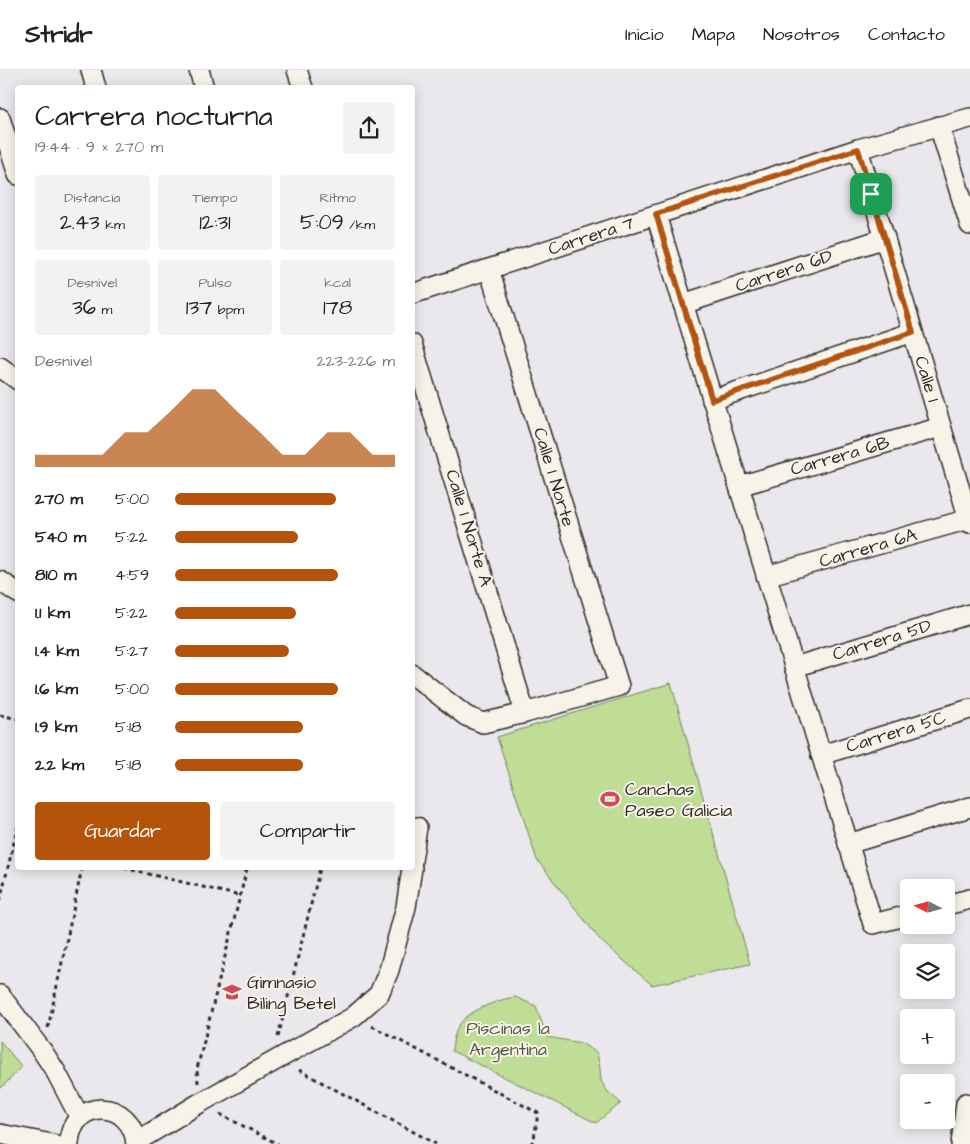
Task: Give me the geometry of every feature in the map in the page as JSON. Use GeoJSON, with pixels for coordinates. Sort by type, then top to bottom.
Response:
{"type":"FeatureCollection","features":[{"type":"Feature","properties":{"kind":"street"},"geometry":{"type":"LineString","coordinates":[[91,70],[95,85]]}},
{"type":"Feature","properties":{"kind":"street"},"geometry":{"type":"LineString","coordinates":[[199,70],[203,85]]}},
{"type":"Feature","properties":{"kind":"street"},"geometry":{"type":"LineString","coordinates":[[297,70],[301,85]]}},
{"type":"Feature","properties":{"kind":"street"},"geometry":{"type":"LineString","coordinates":[[0,118],[15,166]]}},
{"type":"Feature","properties":{"kind":"street","name":"Carrera 7"},"geometry":{"type":"LineString","coordinates":[[415,293],[858,149],[970,118]]}},
{"type":"Feature","properties":{"kind":"street"},"geometry":{"type":"LineString","coordinates":[[939,126],[970,225]]}},
{"type":"Feature","properties":{"kind":"street","name":"Calle 1"},"geometry":{"type":"LineString","coordinates":[[858,149],[969,521]]}},
{"type":"Feature","properties":{"kind":"street"},"geometry":{"type":"LineString","coordinates":[[656,214],[873,924],[900,917]]}},
{"type":"Feature","properties":{"kind":"street","name":"Carrera 6D"},"geometry":{"type":"LineString","coordinates":[[683,304],[885,238]]}},
{"type":"Feature","properties":{"kind":"street","name":"Calle 1 Norte"},"geometry":{"type":"LineString","coordinates":[[489,269],[619,686],[525,713]]}},
{"type":"Feature","properties":{"kind":"street"},"geometry":{"type":"LineString","coordinates":[[712,400],[913,332]]}},
{"type":"Feature","properties":{"kind":"street","name":"Calle 1 Norte A"},"geometry":{"type":"LineString","coordinates":[[415,354],[525,713]]}},
{"type":"Feature","properties":{"kind":"street"},"geometry":{"type":"LineString","coordinates":[[0,367],[15,378]]}},
{"type":"Feature","properties":{"kind":"street","name":"Carrera 6B"},"geometry":{"type":"LineString","coordinates":[[739,486],[941,427]]}},
{"type":"Feature","properties":{"kind":"street","name":"Carrera 6A"},"geometry":{"type":"LineString","coordinates":[[766,576],[969,521]]}},
{"type":"Feature","properties":{"kind":"street"},"geometry":{"type":"LineString","coordinates":[[0,581],[15,591]]}},
{"type":"Feature","properties":{"kind":"street","name":"Carrera 5D"},"geometry":{"type":"LineString","coordinates":[[794,667],[970,614]]}},
{"type":"Feature","properties":{"kind":"street"},"geometry":{"type":"LineString","coordinates":[[415,676],[466,716],[483,723],[525,713]]}},
{"type":"Feature","properties":{"kind":"street","name":"Carrera 5C"},"geometry":{"type":"LineString","coordinates":[[821,755],[970,709]]}},
{"type":"Feature","properties":{"kind":"street"},"geometry":{"type":"LineString","coordinates":[[848,844],[970,807]]}},
{"type":"Feature","properties":{"kind":"street"},"geometry":{"type":"LineString","coordinates":[[415,841],[417,827]]}},
{"type":"Feature","properties":{"kind":"street"},"geometry":{"type":"LineString","coordinates":[[68,1144],[69,1134],[80,1116],[99,1109],[113,1110],[125,1118],[133,1129],[136,1143],[198,1104],[353,1016],[379,994],[390,970],[406,906],[412,870]]}},
{"type":"Feature","properties":{"kind":"street"},"geometry":{"type":"LineString","coordinates":[[955,903],[970,899]]}},
{"type":"Feature","properties":{"kind":"street"},"geometry":{"type":"LineString","coordinates":[[0,995],[43,1052],[80,1116]]}},
{"type":"Feature","properties":{"kind":"street"},"geometry":{"type":"LineString","coordinates":[[961,1144],[966,1103]]}},
{"type":"Feature","properties":{"kind":"street"},"geometry":{"type":"LineString","coordinates":[[0,1134],[52,1144]]}},
{"type":"Feature","properties":{"kind":"path"},"geometry":{"type":"LineString","coordinates":[[0,715],[15,718]]}},
{"type":"Feature","properties":{"kind":"path"},"geometry":{"type":"LineString","coordinates":[[0,900],[15,838]]}},
{"type":"Feature","properties":{"kind":"path"},"geometry":{"type":"LineString","coordinates":[[43,1052],[82,870]]}},
{"type":"Feature","properties":{"kind":"path"},"geometry":{"type":"LineString","coordinates":[[132,870],[240,896]]}},
{"type":"Feature","properties":{"kind":"path"},"geometry":{"type":"LineString","coordinates":[[246,870],[198,1069],[198,1104],[278,1144]]}},
{"type":"Feature","properties":{"kind":"path"},"geometry":{"type":"LineString","coordinates":[[320,870],[275,1060],[436,1144]]}},
{"type":"Feature","properties":{"kind":"path"},"geometry":{"type":"LineString","coordinates":[[353,1016],[538,1113],[534,1139],[531,1144]]}},
{"type":"Feature","properties":{"kind":"green space","name":"Canchas Paseo Galicia"},"geometry":{"type":"Polygon","coordinates":[[[671,683],[750,964],[652,985],[601,941],[537,860],[497,737],[671,683]]]}},
{"type":"Feature","properties":{"kind":"green space","name":"Piscinas la Argentina"},"geometry":{"type":"Polygon","coordinates":[[[515,997],[536,1006],[547,1037],[581,1043],[597,1053],[601,1081],[608,1092],[621,1103],[596,1123],[452,1051],[454,1036],[463,1020],[489,1004],[515,997]]]}},
{"type":"Feature","properties":{"kind":"green space"},"geometry":{"type":"Polygon","coordinates":[[[0,1041],[22,1067],[0,1089],[0,1041]]]}},
{"type":"Feature","properties":{"kind":"place","name":"Canchas Paseo Galicia"},"geometry":{"type":"Point","coordinates":[610,799]}},
{"type":"Feature","properties":{"kind":"place","name":"Gimnasio Biling Betel"},"geometry":{"type":"Point","coordinates":[232,992]}},
{"type":"Feature","properties":{"kind":"route"},"geometry":{"type":"LineString","coordinates":[[858,149],[871,194],[913,332],[712,400],[656,214],[858,149]]}}]}
